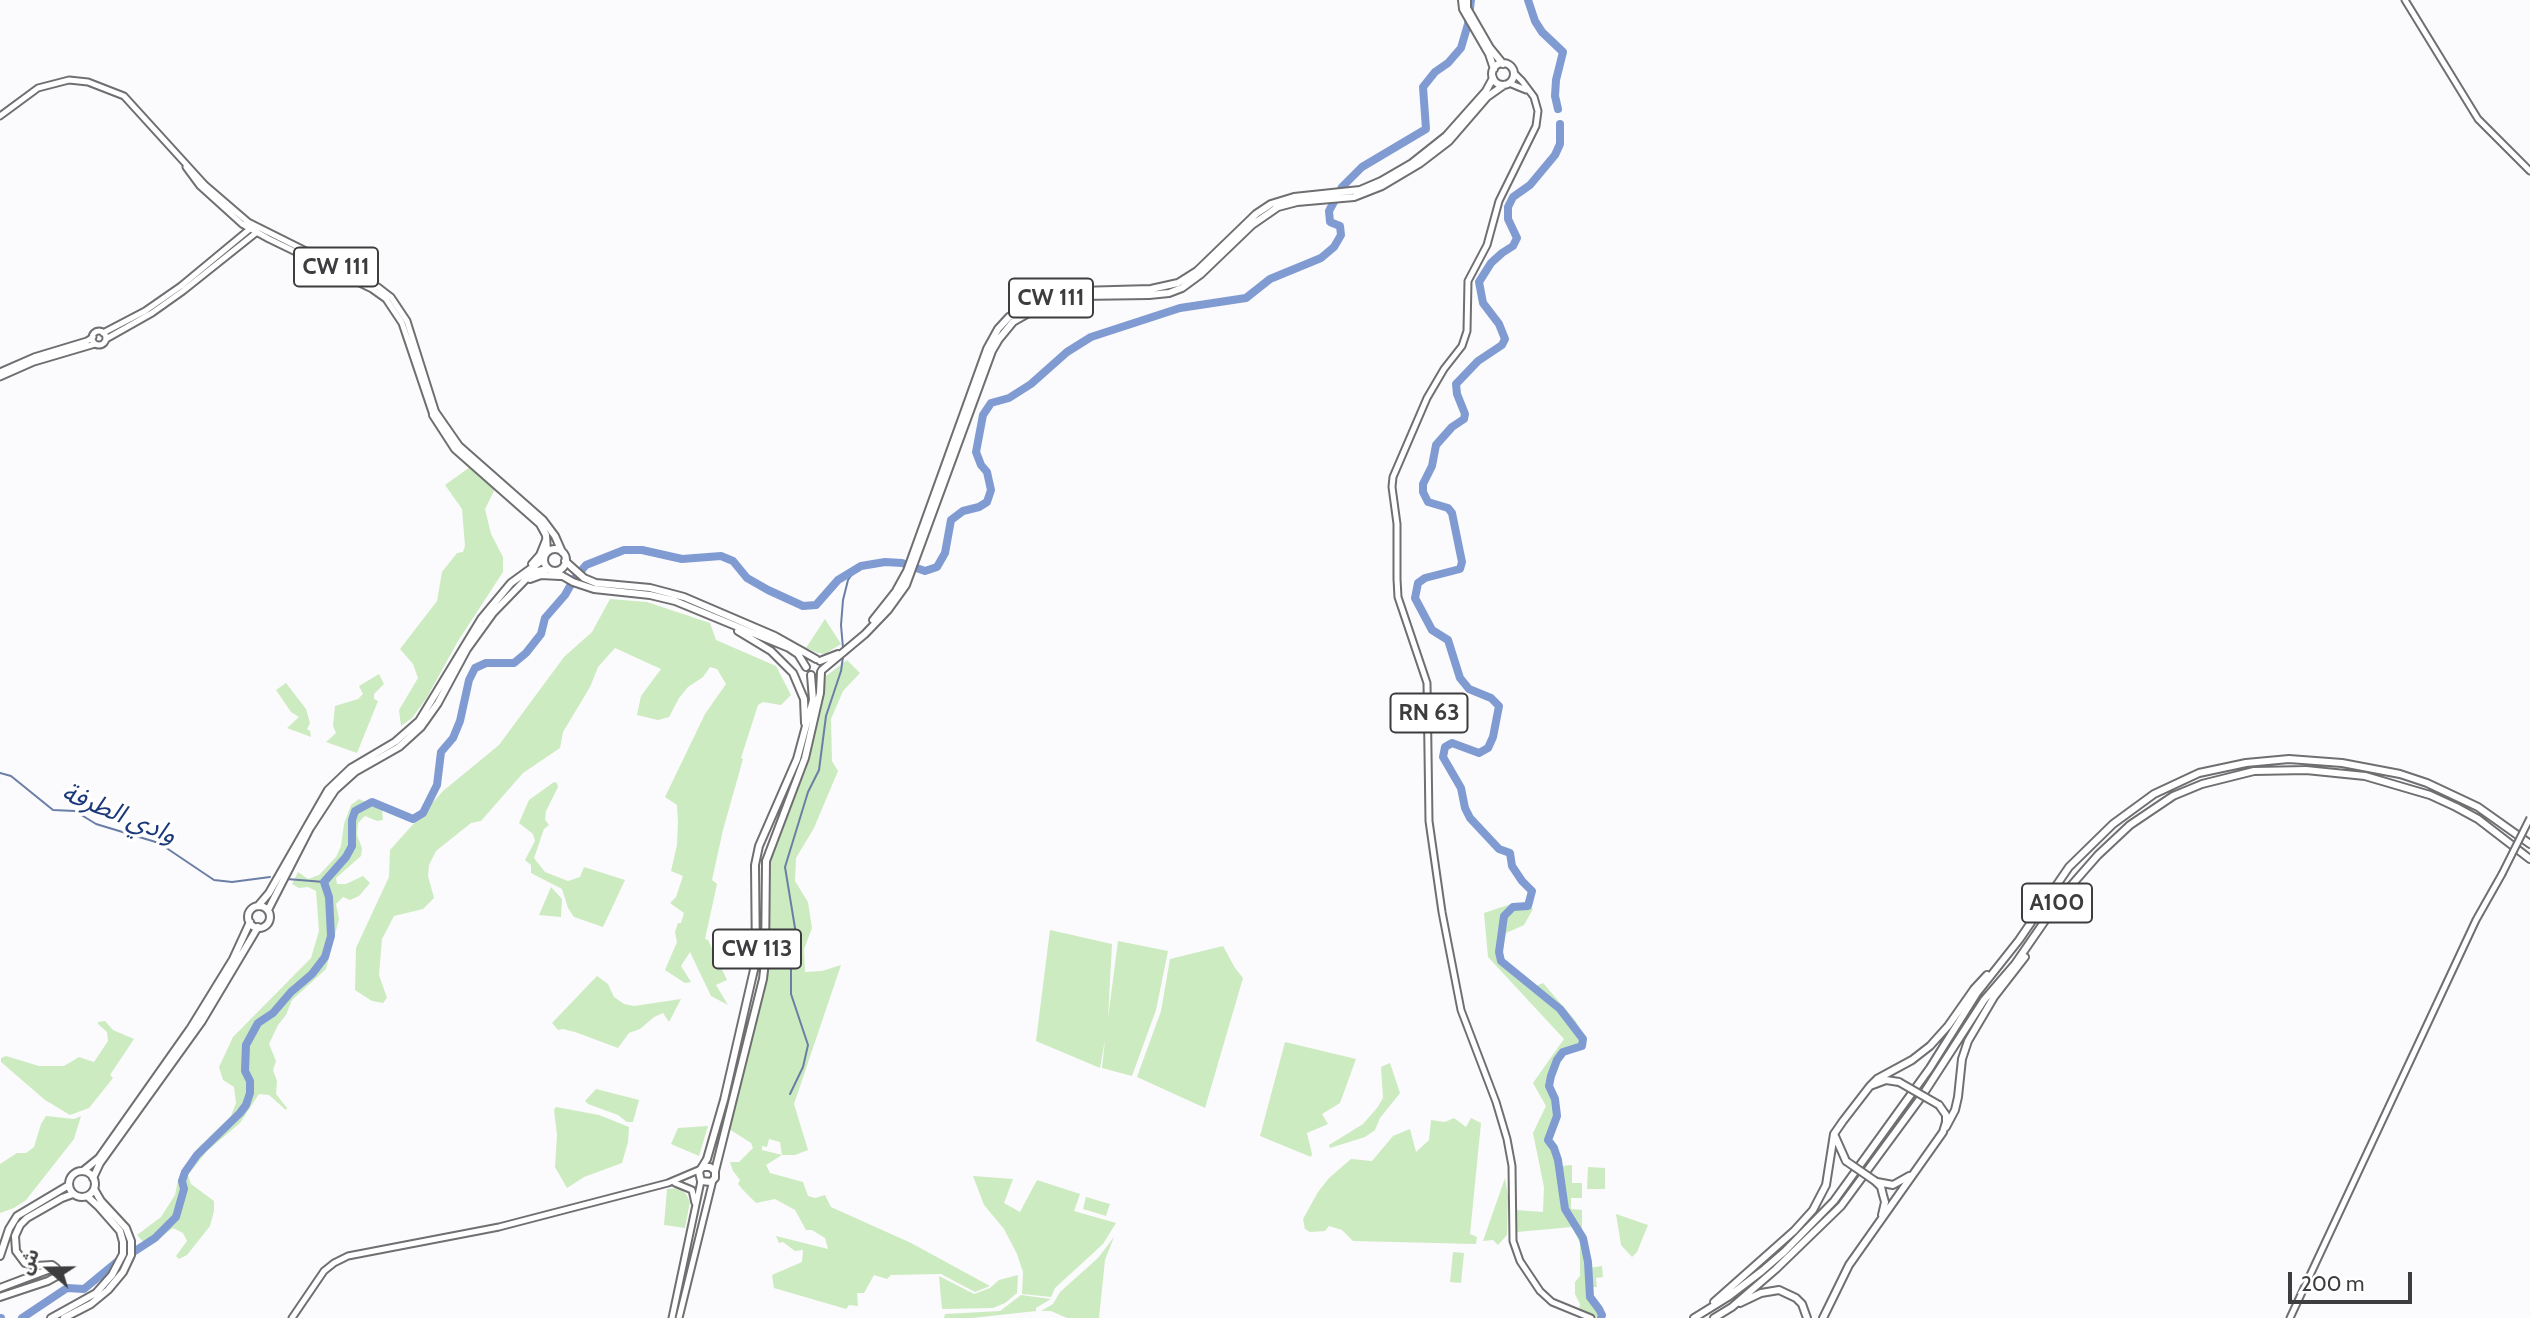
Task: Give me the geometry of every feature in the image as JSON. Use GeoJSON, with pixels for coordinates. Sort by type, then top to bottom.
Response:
{"type":"FeatureCollection","features":[{"type":"Feature","properties":{"kind":"highway"},"geometry":{"type":"LineString","coordinates":[[1465,4],[1473,23],[1489,54],[1494,69],[1493,78],[1498,84],[1506,84],[1514,74],[1510,66],[1503,64],[1473,23]]}},
{"type":"Feature","properties":{"kind":"highway"},"geometry":{"type":"LineString","coordinates":[[1494,69],[1503,64]]}},
{"type":"Feature","properties":{"kind":"highway","name":"CW 111"},"geometry":{"type":"LineString","coordinates":[[822,671],[848,648],[885,606],[909,571],[987,349],[998,329],[1009,317],[1041,301],[1078,291],[1152,289],[1178,283],[1197,271],[1266,207],[1287,198],[1343,195],[1360,190],[1381,181],[1433,149],[1466,114],[1493,78]]}},
{"type":"Feature","properties":{"kind":"highway","name":"CW 111"},"geometry":{"type":"LineString","coordinates":[[1343,195],[1354,197],[1382,186],[1429,158],[1449,141],[1487,97],[1506,84]]}},
{"type":"Feature","properties":{"kind":"highway"},"geometry":{"type":"LineString","coordinates":[[434,414],[455,449],[540,524],[546,535],[546,555],[552,570],[565,577]]}},
{"type":"Feature","properties":{"kind":"highway","name":"CW 111"},"geometry":{"type":"LineString","coordinates":[[434,414],[459,446],[543,520],[555,536],[562,552]]}},
{"type":"Feature","properties":{"kind":"highway"},"geometry":{"type":"LineString","coordinates":[[64,1318],[90,1304],[108,1290],[123,1272],[131,1255],[131,1241],[126,1228],[101,1202],[94,1189],[93,1178],[103,1160],[202,1021],[258,928],[269,922],[268,910],[307,834],[330,797],[355,772],[399,747],[421,727],[438,703],[477,634],[540,555],[546,535]]}},
{"type":"Feature","properties":{"kind":"highway"},"geometry":{"type":"LineString","coordinates":[[0,1256],[9,1229],[17,1216],[69,1185],[74,1174],[83,1171],[97,1160],[190,1028],[233,959],[250,922],[250,911],[269,893],[328,790],[351,768],[395,742],[419,721],[475,628],[503,592],[553,549],[562,552],[565,561],[586,583],[677,594],[775,636],[818,660],[822,671],[820,693],[803,765],[766,861],[763,979],[713,1181],[708,1183],[700,1179],[703,1168],[710,1167],[715,1171]]}},
{"type":"Feature","properties":{"kind":"highway"},"geometry":{"type":"LineString","coordinates":[[521,579],[537,571],[562,568],[565,561]]}},
{"type":"Feature","properties":{"kind":"highway"},"geometry":{"type":"LineString","coordinates":[[521,579],[541,575],[565,577],[668,598],[789,648],[798,654],[811,675],[813,696],[804,734]]}},
{"type":"Feature","properties":{"kind":"highway"},"geometry":{"type":"LineString","coordinates":[[722,621],[771,651],[793,673],[804,699],[804,734]]}},
{"type":"Feature","properties":{"kind":"highway"},"geometry":{"type":"LineString","coordinates":[[806,667],[810,660],[839,655]]}},
{"type":"Feature","properties":{"kind":"highway"},"geometry":{"type":"LineString","coordinates":[[811,675],[822,671]]}},
{"type":"Feature","properties":{"kind":"highway","name":"CW 113"},"geometry":{"type":"LineString","coordinates":[[703,1168],[733,1063],[756,961],[755,865],[759,846],[792,773],[804,734]]}},
{"type":"Feature","properties":{"kind":"highway","name":"A100"},"geometry":{"type":"LineString","coordinates":[[1692,1318],[1728,1297],[1762,1271],[1834,1201],[1930,1068],[1977,993],[2069,867],[2122,816],[2166,788],[2199,773],[2225,766],[2268,760],[2314,760],[2400,774],[2427,783],[2478,807],[2530,844]]}},
{"type":"Feature","properties":{"kind":"highway","name":"A100"},"geometry":{"type":"LineString","coordinates":[[1714,1318],[1732,1307],[1802,1246],[1846,1200],[1922,1096],[1984,1000],[2076,879],[2098,855],[2150,810],[2202,783],[2254,771],[2334,771],[2398,784],[2430,795],[2467,813],[2530,859]]}},
{"type":"Feature","properties":{"kind":"highway"},"geometry":{"type":"LineString","coordinates":[[258,906],[268,910]]}},
{"type":"Feature","properties":{"kind":"highway"},"geometry":{"type":"LineString","coordinates":[[250,922],[258,928]]}},
{"type":"Feature","properties":{"kind":"highway"},"geometry":{"type":"LineString","coordinates":[[1823,1318],[1840,1281],[1943,1132],[1955,1110],[1962,1059],[1968,1041],[1994,997],[2024,958],[2036,935]]}},
{"type":"Feature","properties":{"kind":"highway"},"geometry":{"type":"LineString","coordinates":[[1692,1318],[1740,1280],[1813,1210],[1825,1185],[1834,1134],[1870,1086],[1930,1046],[1974,989],[2008,954]]}},
{"type":"Feature","properties":{"kind":"highway"},"geometry":{"type":"LineString","coordinates":[[1870,1086],[1886,1080],[1899,1083],[1939,1105],[1946,1115],[1943,1132]]}},
{"type":"Feature","properties":{"kind":"highway"},"geometry":{"type":"LineString","coordinates":[[1834,1134],[1846,1161],[1881,1187],[1885,1202],[1884,1212],[1870,1236]]}},
{"type":"Feature","properties":{"kind":"highway"},"geometry":{"type":"LineString","coordinates":[[1875,1181],[1885,1185],[1899,1183],[1918,1166]]}},
{"type":"Feature","properties":{"kind":"highway"},"geometry":{"type":"LineString","coordinates":[[83,1171],[93,1178]]}},
{"type":"Feature","properties":{"kind":"highway"},"geometry":{"type":"LineString","coordinates":[[69,1185],[73,1194],[79,1197],[86,1196],[94,1189]]}},
{"type":"Feature","properties":{"kind":"highway"},"geometry":{"type":"LineString","coordinates":[[0,1297],[52,1280],[59,1273],[52,1265],[32,1266],[22,1261],[15,1247],[15,1236],[27,1218],[73,1194]]}},
{"type":"Feature","properties":{"kind":"highway"},"geometry":{"type":"LineString","coordinates":[[51,1318],[96,1293],[109,1280],[123,1254],[120,1231],[102,1209],[86,1196]]}},
{"type":"Feature","properties":{"kind":"highway"},"geometry":{"type":"LineString","coordinates":[[0,1288],[56,1268]]}},
{"type":"Feature","properties":{"kind":"highway"},"geometry":{"type":"LineString","coordinates":[[1732,1307],[1761,1293],[1779,1290],[1796,1297],[1807,1318]]}},
{"type":"Feature","properties":{"kind":"main road"},"geometry":{"type":"LineString","coordinates":[[2404,0],[2478,119],[2530,171]]}},
{"type":"Feature","properties":{"kind":"main road"},"geometry":{"type":"LineString","coordinates":[[1514,74],[1534,97]]}},
{"type":"Feature","properties":{"kind":"main road"},"geometry":{"type":"LineString","coordinates":[[0,116],[38,88],[69,79],[88,82],[124,96],[209,195],[258,231],[152,313],[104,336]]}},
{"type":"Feature","properties":{"kind":"main road"},"geometry":{"type":"LineString","coordinates":[[1506,84],[1520,86],[1534,97]]}},
{"type":"Feature","properties":{"kind":"main road","name":"RN 63"},"geometry":{"type":"LineString","coordinates":[[1534,97],[1538,111],[1536,126],[1499,201],[1487,245],[1468,281],[1467,331],[1427,398],[1401,456],[1392,487],[1397,524],[1398,597],[1427,683],[1429,821],[1442,912],[1461,1010],[1507,1139],[1512,1166],[1513,1241],[1520,1261],[1540,1291],[1552,1302],[1591,1318]]}},
{"type":"Feature","properties":{"kind":"main road"},"geometry":{"type":"LineString","coordinates":[[0,374],[94,340],[101,344],[104,336],[180,286],[251,227]]}},
{"type":"Feature","properties":{"kind":"main road","name":"CW 111"},"geometry":{"type":"LineString","coordinates":[[258,231],[377,287],[391,297],[407,321],[434,414]]}},
{"type":"Feature","properties":{"kind":"main road"},"geometry":{"type":"LineString","coordinates":[[94,340],[96,332],[104,336]]}},
{"type":"Feature","properties":{"kind":"main road"},"geometry":{"type":"LineString","coordinates":[[2290,1318],[2476,920],[2530,818]]}},
{"type":"Feature","properties":{"kind":"main road"},"geometry":{"type":"LineString","coordinates":[[292,1318],[324,1271],[348,1256],[499,1227],[683,1179],[703,1168]]}},
{"type":"Feature","properties":{"kind":"main road"},"geometry":{"type":"LineString","coordinates":[[672,1318],[695,1218],[700,1179],[683,1179]]}},
{"type":"Feature","properties":{"kind":"main road"},"geometry":{"type":"LineString","coordinates":[[679,1318],[713,1181]]}},
{"type":"Feature","properties":{"kind":"main road"},"geometry":{"type":"LineString","coordinates":[[672,1182],[692,1190],[695,1198],[695,1218]]}},
{"type":"Feature","properties":{"kind":"green space"},"geometry":{"type":"Polygon","coordinates":[[[470,467],[495,489],[485,509],[491,534],[503,557],[503,572],[458,641],[426,699],[412,718],[401,726],[399,710],[418,678],[413,664],[400,649],[437,601],[442,572],[457,553],[463,552],[465,546],[462,509],[445,485],[470,467]]]}},
{"type":"Feature","properties":{"kind":"green space"},"geometry":{"type":"Polygon","coordinates":[[[610,599],[647,602],[710,623],[716,640],[776,666],[791,695],[781,705],[763,702],[758,705],[741,758],[743,759],[712,880],[717,884],[705,939],[708,940],[727,980],[716,985],[728,1005],[711,996],[690,952],[681,966],[691,982],[685,983],[665,970],[677,942],[675,932],[678,923],[681,923],[684,913],[670,903],[676,897],[683,876],[671,871],[677,845],[677,805],[665,797],[705,714],[726,684],[717,669],[710,667],[703,677],[688,687],[669,717],[658,720],[637,715],[641,696],[661,669],[615,648],[598,667],[590,687],[563,732],[560,748],[523,773],[481,821],[471,823],[436,851],[429,865],[428,876],[434,898],[423,909],[394,916],[382,939],[379,975],[387,998],[383,1003],[372,1001],[355,990],[356,948],[389,877],[390,850],[443,791],[499,745],[564,657],[592,632],[610,599]]]}},
{"type":"Feature","properties":{"kind":"green space"},"geometry":{"type":"Polygon","coordinates":[[[825,619],[841,644],[825,654],[806,648],[825,619]]]}},
{"type":"Feature","properties":{"kind":"green space"},"geometry":{"type":"Polygon","coordinates":[[[847,660],[860,673],[843,691],[831,719],[832,761],[838,771],[814,828],[796,858],[795,881],[808,902],[812,928],[804,949],[805,972],[822,971],[841,965],[794,1104],[808,1150],[795,1155],[782,1155],[766,1165],[770,1173],[803,1182],[808,1196],[815,1198],[825,1195],[831,1207],[911,1243],[990,1286],[975,1292],[941,1274],[891,1275],[887,1279],[874,1275],[864,1293],[857,1293],[858,1306],[849,1305],[846,1309],[774,1288],[772,1275],[802,1262],[803,1250],[795,1251],[783,1242],[779,1243],[776,1236],[828,1249],[825,1238],[812,1230],[806,1230],[795,1210],[775,1199],[756,1203],[738,1184],[740,1180],[730,1162],[739,1162],[753,1148],[751,1143],[726,1127],[763,979],[766,978],[768,861],[806,770],[826,676],[847,660]],[[769,1139],[767,1147],[762,1146],[762,1150],[782,1155],[780,1142],[769,1139]]]}},
{"type":"Feature","properties":{"kind":"green space"},"geometry":{"type":"Polygon","coordinates":[[[379,674],[384,684],[374,694],[374,699],[378,701],[357,753],[326,742],[336,733],[333,726],[335,706],[358,699],[363,694],[359,686],[379,674]]]}},
{"type":"Feature","properties":{"kind":"green space"},"geometry":{"type":"Polygon","coordinates":[[[286,683],[306,709],[310,723],[307,729],[311,737],[287,728],[299,717],[291,712],[276,690],[286,683]]]}},
{"type":"Feature","properties":{"kind":"green space"},"geometry":{"type":"Polygon","coordinates":[[[554,782],[558,787],[546,811],[545,820],[549,825],[544,829],[534,858],[545,872],[568,881],[580,877],[584,867],[625,880],[603,927],[574,917],[562,889],[531,873],[531,865],[525,860],[535,841],[533,834],[519,823],[529,800],[554,782]]]}},
{"type":"Feature","properties":{"kind":"green space"},"geometry":{"type":"Polygon","coordinates":[[[359,799],[382,810],[383,820],[377,821],[365,816],[358,823],[361,856],[336,878],[337,884],[346,884],[363,876],[370,883],[359,896],[350,900],[343,897],[336,904],[339,919],[326,969],[292,1000],[269,1044],[276,1061],[273,1070],[277,1081],[276,1094],[287,1108],[286,1110],[269,1095],[259,1094],[240,1123],[207,1151],[188,1175],[191,1184],[214,1201],[214,1211],[210,1226],[187,1255],[179,1259],[176,1256],[187,1241],[183,1233],[173,1228],[148,1247],[137,1235],[161,1217],[175,1195],[178,1180],[196,1150],[231,1116],[236,1103],[234,1087],[223,1080],[219,1067],[233,1037],[311,958],[319,931],[316,891],[292,884],[298,872],[308,879],[319,875],[336,857],[351,805],[359,799]]]}},
{"type":"Feature","properties":{"kind":"green space"},"geometry":{"type":"Polygon","coordinates":[[[551,887],[562,899],[561,917],[539,915],[551,887]]]}},
{"type":"Feature","properties":{"kind":"green space"},"geometry":{"type":"Polygon","coordinates":[[[1511,904],[1525,904],[1533,909],[1524,925],[1506,933],[1503,961],[1536,986],[1543,983],[1575,1020],[1584,1035],[1582,1046],[1563,1052],[1551,1075],[1549,1086],[1555,1099],[1557,1116],[1548,1140],[1558,1160],[1565,1209],[1583,1238],[1586,1286],[1590,1302],[1597,1309],[1599,1318],[1579,1312],[1575,1282],[1580,1276],[1580,1243],[1572,1227],[1517,1232],[1516,1210],[1543,1212],[1544,1187],[1533,1133],[1546,1106],[1533,1083],[1564,1039],[1488,957],[1484,913],[1511,904]]]}},
{"type":"Feature","properties":{"kind":"green space"},"geometry":{"type":"Polygon","coordinates":[[[1050,930],[1112,944],[1108,1018],[1118,941],[1168,951],[1156,1010],[1132,1076],[1102,1068],[1105,1040],[1100,1068],[1036,1041],[1050,930]]]}},
{"type":"Feature","properties":{"kind":"green space"},"geometry":{"type":"Polygon","coordinates":[[[1223,946],[1243,978],[1205,1108],[1137,1077],[1161,1011],[1170,959],[1223,946]]]}},
{"type":"Feature","properties":{"kind":"green space"},"geometry":{"type":"Polygon","coordinates":[[[597,976],[608,984],[614,997],[624,1004],[634,1006],[681,999],[669,1022],[663,1013],[654,1017],[640,1029],[629,1033],[618,1048],[575,1032],[558,1030],[552,1023],[597,976]]]}},
{"type":"Feature","properties":{"kind":"green space"},"geometry":{"type":"Polygon","coordinates":[[[105,1021],[113,1030],[134,1039],[110,1075],[113,1078],[89,1108],[70,1115],[45,1100],[1,1062],[1,1058],[6,1056],[39,1066],[64,1066],[79,1057],[94,1062],[108,1041],[107,1032],[98,1024],[105,1021]]]}},
{"type":"Feature","properties":{"kind":"green space"},"geometry":{"type":"Polygon","coordinates":[[[1285,1042],[1356,1059],[1340,1103],[1322,1114],[1328,1124],[1307,1133],[1311,1157],[1260,1136],[1285,1042]]]}},
{"type":"Feature","properties":{"kind":"green space"},"geometry":{"type":"Polygon","coordinates":[[[1390,1063],[1400,1093],[1380,1118],[1375,1130],[1365,1137],[1330,1148],[1329,1145],[1363,1124],[1377,1108],[1383,1098],[1381,1067],[1390,1063]]]}},
{"type":"Feature","properties":{"kind":"green space"},"geometry":{"type":"Polygon","coordinates":[[[596,1089],[639,1100],[633,1122],[627,1122],[618,1115],[588,1104],[585,1101],[596,1089]]]}},
{"type":"Feature","properties":{"kind":"green space"},"geometry":{"type":"Polygon","coordinates":[[[556,1107],[599,1115],[629,1127],[622,1163],[584,1177],[567,1188],[555,1167],[556,1107]]]}},
{"type":"Feature","properties":{"kind":"green space"},"geometry":{"type":"Polygon","coordinates":[[[46,1116],[74,1119],[81,1116],[74,1139],[26,1200],[0,1213],[0,1164],[17,1153],[26,1153],[34,1147],[46,1116]]]}},
{"type":"Feature","properties":{"kind":"green space"},"geometry":{"type":"Polygon","coordinates":[[[1454,1118],[1466,1127],[1471,1118],[1481,1123],[1470,1234],[1477,1237],[1476,1244],[1353,1241],[1342,1230],[1329,1226],[1325,1231],[1310,1232],[1305,1229],[1303,1219],[1318,1192],[1329,1178],[1351,1159],[1372,1161],[1393,1136],[1410,1129],[1416,1152],[1429,1140],[1431,1120],[1445,1122],[1454,1118]]]}},
{"type":"Feature","properties":{"kind":"green space"},"geometry":{"type":"Polygon","coordinates":[[[708,1126],[699,1156],[671,1144],[678,1128],[708,1126]]]}},
{"type":"Feature","properties":{"kind":"green space"},"geometry":{"type":"Polygon","coordinates":[[[1572,1165],[1572,1183],[1582,1183],[1582,1198],[1571,1198],[1571,1209],[1582,1210],[1582,1233],[1564,1201],[1561,1166],[1572,1165]]]}},
{"type":"Feature","properties":{"kind":"green space"},"geometry":{"type":"Polygon","coordinates":[[[1588,1167],[1605,1168],[1605,1189],[1587,1189],[1588,1167]]]}},
{"type":"Feature","properties":{"kind":"green space"},"geometry":{"type":"Polygon","coordinates":[[[973,1176],[1013,1179],[1004,1203],[1020,1212],[1037,1180],[1080,1194],[1074,1211],[1116,1223],[1103,1244],[1055,1288],[1051,1297],[1022,1294],[1023,1272],[1017,1254],[1004,1229],[984,1205],[973,1176]]]}},
{"type":"Feature","properties":{"kind":"green space"},"geometry":{"type":"Polygon","coordinates":[[[1505,1178],[1508,1196],[1507,1235],[1498,1245],[1493,1240],[1483,1241],[1505,1178]]]}},
{"type":"Feature","properties":{"kind":"green space"},"geometry":{"type":"Polygon","coordinates":[[[679,1188],[690,1202],[685,1228],[664,1225],[667,1189],[679,1188]]]}},
{"type":"Feature","properties":{"kind":"green space"},"geometry":{"type":"Polygon","coordinates":[[[1086,1197],[1110,1204],[1106,1216],[1083,1209],[1086,1197]]]}},
{"type":"Feature","properties":{"kind":"green space"},"geometry":{"type":"Polygon","coordinates":[[[1616,1214],[1648,1225],[1637,1252],[1632,1257],[1621,1245],[1616,1214]]]}},
{"type":"Feature","properties":{"kind":"green space"},"geometry":{"type":"Polygon","coordinates":[[[1114,1237],[1105,1260],[1099,1318],[1067,1318],[1051,1311],[1041,1311],[1053,1304],[1060,1292],[1098,1258],[1114,1237]]]}},
{"type":"Feature","properties":{"kind":"green space"},"geometry":{"type":"Polygon","coordinates":[[[1453,1252],[1464,1253],[1461,1283],[1450,1282],[1453,1252]]]}},
{"type":"Feature","properties":{"kind":"green space"},"geometry":{"type":"Polygon","coordinates":[[[1602,1266],[1603,1277],[1596,1278],[1597,1287],[1590,1287],[1589,1268],[1602,1266]]]}},
{"type":"Feature","properties":{"kind":"green space"},"geometry":{"type":"Polygon","coordinates":[[[1018,1275],[1017,1293],[1005,1303],[993,1308],[942,1309],[939,1276],[974,1294],[990,1288],[999,1280],[1018,1275]]]}},
{"type":"Feature","properties":{"kind":"green space"},"geometry":{"type":"Polygon","coordinates":[[[1021,1295],[1051,1299],[1036,1308],[1036,1311],[972,1318],[944,1318],[945,1314],[1000,1311],[1021,1295]]]}},
{"type":"Feature","properties":{"kind":"waterway"},"geometry":{"type":"LineString","coordinates":[[135,1251],[155,1238],[176,1217],[184,1189],[182,1181],[185,1172],[197,1155],[246,1105],[250,1093],[250,1081],[245,1071],[246,1045],[258,1023],[273,1013],[325,957],[331,936],[329,897],[324,882],[352,846],[352,820],[355,811],[372,802],[413,819],[423,813],[437,785],[441,752],[453,738],[460,721],[469,680],[475,668],[486,663],[514,663],[541,634],[545,618],[586,565],[624,550],[642,550],[682,559],[721,556],[733,561],[747,578],[803,606],[816,605],[838,580],[861,566],[885,562],[902,563],[925,571],[937,567],[945,553],[951,520],[963,511],[987,502],[991,490],[987,472],[976,452],[983,415],[991,403],[1009,398],[1031,384],[1067,352],[1091,337],[1180,308],[1246,298],[1270,279],[1321,258],[1334,247],[1341,235],[1340,226],[1330,222],[1329,211],[1342,187],[1362,167],[1426,129],[1423,87],[1461,48],[1471,0]]}},
{"type":"Feature","properties":{"kind":"waterway"},"geometry":{"type":"LineString","coordinates":[[1528,0],[1542,32],[1563,52],[1556,80],[1558,109]]}},
{"type":"Feature","properties":{"kind":"waterway"},"geometry":{"type":"LineString","coordinates":[[1560,124],[1560,144],[1555,155],[1530,185],[1513,197],[1508,207],[1508,219],[1517,238],[1513,246],[1491,263],[1479,282],[1483,303],[1499,324],[1505,339],[1502,345],[1478,361],[1456,384],[1464,419],[1452,427],[1436,445],[1432,466],[1423,484],[1423,492],[1428,502],[1448,508],[1452,513],[1462,562],[1460,569],[1425,578],[1418,583],[1415,598],[1432,630],[1448,640],[1460,678],[1469,689],[1491,698],[1499,706],[1488,748],[1479,753],[1452,743],[1445,747],[1443,757],[1461,788],[1470,818],[1499,849],[1510,853],[1512,866],[1532,891],[1528,906],[1513,907],[1504,916],[1499,952],[1501,961],[1560,1009],[1583,1039],[1582,1046],[1563,1052],[1551,1076],[1549,1086],[1555,1099],[1557,1116],[1548,1140],[1558,1160],[1565,1209],[1583,1238],[1588,1262],[1590,1297],[1599,1309],[1601,1318]]}},
{"type":"Feature","properties":{"kind":"waterway"},"geometry":{"type":"LineString","coordinates":[[843,648],[843,600],[848,580],[853,573]]}},
{"type":"Feature","properties":{"kind":"waterway"},"geometry":{"type":"LineString","coordinates":[[790,1094],[803,1067],[808,1045],[791,994],[795,928],[785,867],[808,792],[819,770],[826,716],[843,657]]}},
{"type":"Feature","properties":{"kind":"waterway","name":"وادي الطرفة"},"geometry":{"type":"LineString","coordinates":[[0,773],[11,776],[53,810],[75,811],[96,824],[159,843],[214,880],[232,882],[270,877]]}},
{"type":"Feature","properties":{"kind":"waterway","name":"وادي الطرفة"},"geometry":{"type":"LineString","coordinates":[[287,879],[324,882]]}},
{"type":"Feature","properties":{"kind":"waterway"},"geometry":{"type":"LineString","coordinates":[[22,1318],[67,1288],[84,1289],[118,1261]]}}]}
